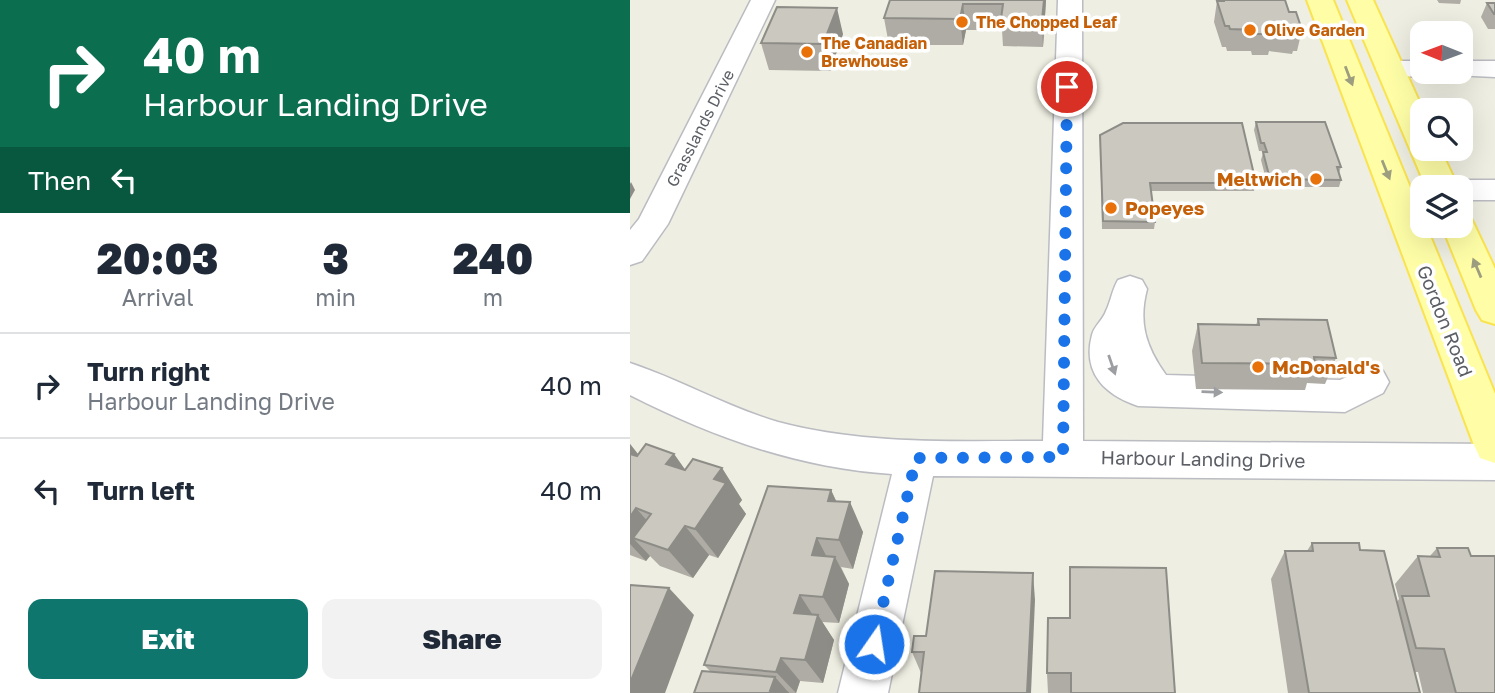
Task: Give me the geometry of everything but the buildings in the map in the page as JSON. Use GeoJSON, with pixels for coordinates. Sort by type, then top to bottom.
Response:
{"type":"FeatureCollection","features":[{"type":"Feature","properties":{"kind":"main road","name":"Gordon Road"},"geometry":{"type":"LineString","coordinates":[[1320,0],[1495,445]]}},
{"type":"Feature","properties":{"kind":"main road"},"geometry":{"type":"LineString","coordinates":[[1360,0],[1410,115]]}},
{"type":"Feature","properties":{"kind":"main road"},"geometry":{"type":"LineString","coordinates":[[1463,238],[1495,310]]}},
{"type":"Feature","properties":{"kind":"street","name":"Grasslands Drive"},"geometry":{"type":"LineString","coordinates":[[630,253],[652,224],[763,0]]}},
{"type":"Feature","properties":{"kind":"street"},"geometry":{"type":"LineString","coordinates":[[1063,457],[1070,0]]}},
{"type":"Feature","properties":{"kind":"street"},"geometry":{"type":"LineString","coordinates":[[1389,69],[1410,69]]}},
{"type":"Feature","properties":{"kind":"street"},"geometry":{"type":"LineString","coordinates":[[1474,69],[1495,69]]}},
{"type":"Feature","properties":{"kind":"street"},"geometry":{"type":"LineString","coordinates":[[1473,190],[1495,190]]}},
{"type":"Feature","properties":{"kind":"street"},"geometry":{"type":"LineString","coordinates":[[1127,301],[1129,340],[1143,373],[1156,390],[1345,396],[1370,382]]}},
{"type":"Feature","properties":{"kind":"street","name":"Harbour Landing Drive"},"geometry":{"type":"LineString","coordinates":[[630,379],[690,408],[754,433],[831,451],[916,458],[1495,462]]}},
{"type":"Feature","properties":{"kind":"street"},"geometry":{"type":"LineString","coordinates":[[863,693],[916,458]]}},
{"type":"Feature","properties":{"kind":"place","name":"The Chopped Leaf"},"geometry":{"type":"Point","coordinates":[962,22]}},
{"type":"Feature","properties":{"kind":"place","name":"Olive Garden"},"geometry":{"type":"Point","coordinates":[1250,30]}},
{"type":"Feature","properties":{"kind":"place","name":"The Canadian Brewhouse"},"geometry":{"type":"Point","coordinates":[807,52]}},
{"type":"Feature","properties":{"kind":"place","name":"Meltwich"},"geometry":{"type":"Point","coordinates":[1316,179]}},
{"type":"Feature","properties":{"kind":"place","name":"Popeyes"},"geometry":{"type":"Point","coordinates":[1111,208]}},
{"type":"Feature","properties":{"kind":"place","name":"McDonald's"},"geometry":{"type":"Point","coordinates":[1258,367]}},
{"type":"Feature","properties":{"kind":"route"},"geometry":{"type":"LineString","coordinates":[[874,644],[916,458],[1063,457],[1067,87]]}}]}
